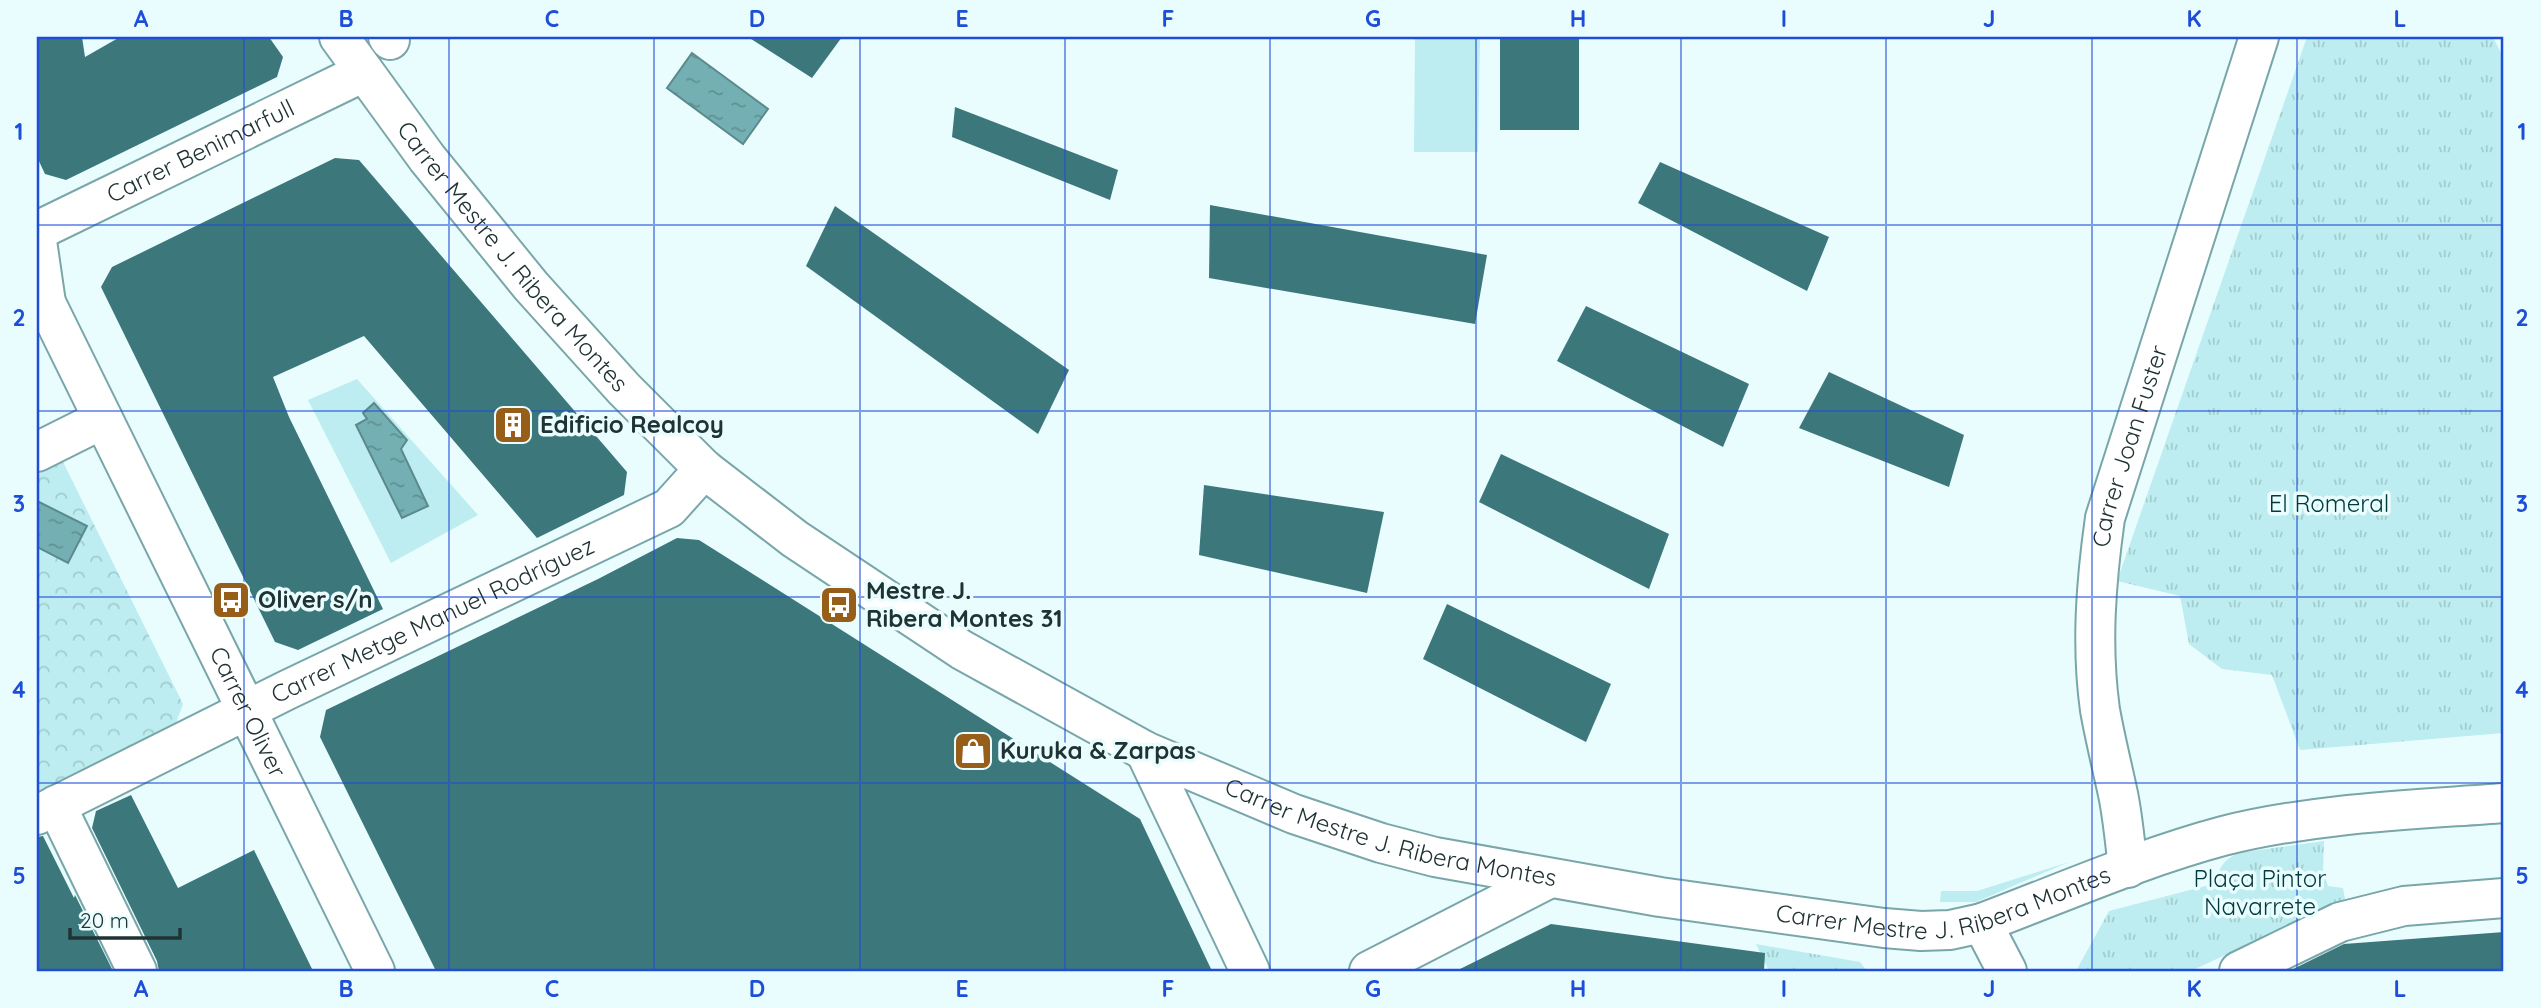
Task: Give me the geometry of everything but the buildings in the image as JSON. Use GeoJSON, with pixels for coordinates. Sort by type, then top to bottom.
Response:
{"type":"FeatureCollection","features":[{"type":"Feature","properties":{"kind":"street","name":"Carrer Mestre J. Ribera Montes"},"geometry":{"type":"LineString","coordinates":[[339,37],[427,158],[531,286],[624,389],[704,469],[795,539],[962,650],[1145,751],[1294,814],[1370,840],[1435,857],[1550,878],[1660,897],[1884,928],[1941,930],[1982,923],[2168,852],[2227,835],[2372,813],[2504,803]]}},
{"type":"Feature","properties":{"kind":"street","name":"Carrer Joan Fuster"},"geometry":{"type":"LineString","coordinates":[[2127,868],[2118,794],[2100,708],[2096,664],[2098,566],[2105,518],[2259,37]]}},
{"type":"Feature","properties":{"kind":"street","name":"Carrer Benimarfull"},"geometry":{"type":"LineString","coordinates":[[37,231],[364,72]]}},
{"type":"Feature","properties":{"kind":"street","name":"Carrer Oliver"},"geometry":{"type":"LineString","coordinates":[[37,241],[41,296],[375,971]]}},
{"type":"Feature","properties":{"kind":"street"},"geometry":{"type":"LineString","coordinates":[[37,452],[103,419]]}},
{"type":"Feature","properties":{"kind":"street","name":"Carrer Metge Manuel Rodríguez"},"geometry":{"type":"LineString","coordinates":[[46,810],[247,709],[669,509],[704,469]]}},
{"type":"Feature","properties":{"kind":"street"},"geometry":{"type":"LineString","coordinates":[[1145,751],[1250,971]]}},
{"type":"Feature","properties":{"kind":"street"},"geometry":{"type":"LineString","coordinates":[[46,810],[136,971]]}},
{"type":"Feature","properties":{"kind":"street"},"geometry":{"type":"LineString","coordinates":[[1369,971],[1550,878]]}},
{"type":"Feature","properties":{"kind":"street"},"geometry":{"type":"LineString","coordinates":[[2239,971],[2340,922],[2404,906],[2504,898]]}},
{"type":"Feature","properties":{"kind":"street"},"geometry":{"type":"LineString","coordinates":[[1982,923],[2007,971]]}},
{"type":"Feature","properties":{"kind":"green space"},"geometry":{"type":"Polygon","coordinates":[[[1415,37],[1480,37],[1478,152],[1414,152],[1415,37]]]}},
{"type":"Feature","properties":{"kind":"green space","name":"El Romeral"},"geometry":{"type":"Polygon","coordinates":[[[2307,37],[2493,37],[2504,59],[2504,733],[2300,750],[2272,675],[2222,669],[2189,644],[2180,596],[2117,581],[2307,37]]]}},
{"type":"Feature","properties":{"kind":"green space"},"geometry":{"type":"Polygon","coordinates":[[[357,379],[478,515],[391,563],[308,400],[357,379]]]}},
{"type":"Feature","properties":{"kind":"green space"},"geometry":{"type":"Polygon","coordinates":[[[63,462],[183,704],[176,723],[37,792],[37,475],[63,462]]]}},
{"type":"Feature","properties":{"kind":"green space","name":"Plaça Pintor Navarrete"},"geometry":{"type":"Polygon","coordinates":[[[2324,841],[2323,871],[2328,886],[2343,888],[2345,899],[2191,971],[2076,971],[2109,911],[2217,883],[2223,865],[2238,853],[2324,841]]]}},
{"type":"Feature","properties":{"kind":"green space"},"geometry":{"type":"Polygon","coordinates":[[[2069,862],[1976,902],[1940,902],[1941,891],[1977,891],[2069,862]]]}},
{"type":"Feature","properties":{"kind":"green space"},"geometry":{"type":"Polygon","coordinates":[[[1756,944],[1860,962],[1867,971],[1769,971],[1756,944]]]}},
{"type":"Feature","properties":{"kind":"water"},"geometry":{"type":"Polygon","coordinates":[[[692,53],[768,109],[743,144],[667,88],[692,53]]]}},
{"type":"Feature","properties":{"kind":"water"},"geometry":{"type":"Polygon","coordinates":[[[374,403],[407,440],[401,449],[428,506],[402,518],[356,425],[367,419],[363,413],[374,403]]]}},
{"type":"Feature","properties":{"kind":"water"},"geometry":{"type":"Polygon","coordinates":[[[37,501],[87,526],[68,563],[37,547],[37,501]]]}},
{"type":"Feature","properties":{"kind":"place","name":"Edificio Realcoy"},"geometry":{"type":"Point","coordinates":[513,425]}},
{"type":"Feature","properties":{"kind":"place","name":"Oliver s/n"},"geometry":{"type":"Point","coordinates":[231,600]}},
{"type":"Feature","properties":{"kind":"place","name":"Mestre J. Ribera Montes 31"},"geometry":{"type":"Point","coordinates":[839,605]}},
{"type":"Feature","properties":{"kind":"place","name":"Kuruka & Zarpas"},"geometry":{"type":"Point","coordinates":[973,751]}}]}
